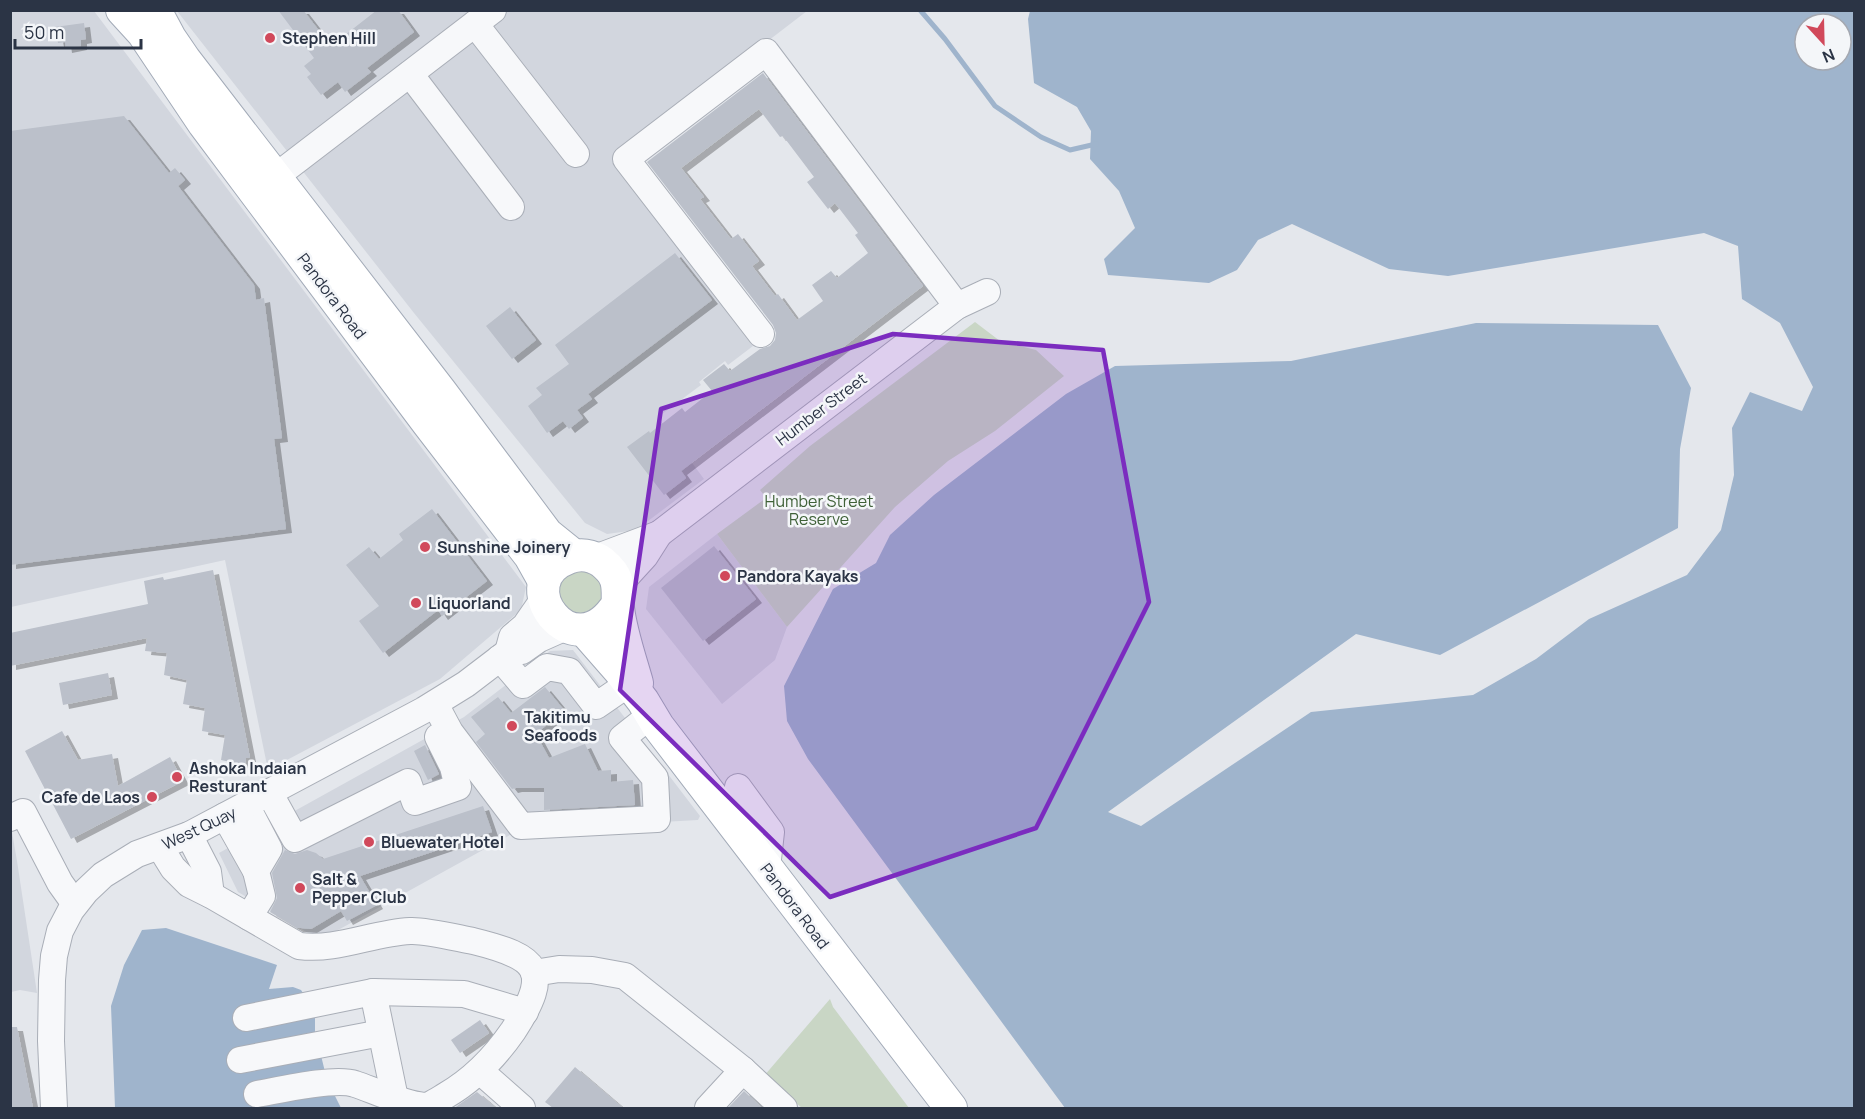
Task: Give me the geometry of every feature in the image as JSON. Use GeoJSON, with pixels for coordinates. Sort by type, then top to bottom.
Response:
{"type":"FeatureCollection","features":[{"type":"Feature","properties":{"kind":"main road","name":"Pandora Road"},"geometry":{"type":"LineString","coordinates":[[122,10],[143,33],[204,124],[530,556],[544,591]]}},
{"type":"Feature","properties":{"kind":"main road","name":"Pandora Road"},"geometry":{"type":"LineString","coordinates":[[155,10],[185,60],[441,392],[547,534],[584,556]]}},
{"type":"Feature","properties":{"kind":"main road"},"geometry":{"type":"LineString","coordinates":[[618,599],[610,616],[600,624],[575,629],[556,621],[548,612],[544,591],[550,570],[560,561],[584,556],[607,566],[615,578],[624,636],[641,700]]}},
{"type":"Feature","properties":{"kind":"main road","name":"Pandora Road"},"geometry":{"type":"LineString","coordinates":[[575,629],[607,655],[766,868],[951,1108]]}},
{"type":"Feature","properties":{"kind":"street"},"geometry":{"type":"LineString","coordinates":[[275,177],[484,17],[576,154]]}},
{"type":"Feature","properties":{"kind":"street"},"geometry":{"type":"LineString","coordinates":[[761,334],[626,159],[766,52],[957,306]]}},
{"type":"Feature","properties":{"kind":"street"},"geometry":{"type":"LineString","coordinates":[[410,74],[511,207]]}},
{"type":"Feature","properties":{"kind":"street","name":"Humber Street"},"geometry":{"type":"LineString","coordinates":[[618,599],[624,579],[645,556],[659,534],[957,306],[987,292]]}},
{"type":"Feature","properties":{"kind":"street","name":"Humber Street"},"geometry":{"type":"LineString","coordinates":[[584,556],[659,534]]}},
{"type":"Feature","properties":{"kind":"street","name":"West Quay"},"geometry":{"type":"LineString","coordinates":[[504,655],[512,637],[525,626],[544,591]]}},
{"type":"Feature","properties":{"kind":"street","name":"West Quay"},"geometry":{"type":"LineString","coordinates":[[54,1108],[51,1041],[54,964],[60,931],[75,904],[103,875],[137,854],[189,835],[236,811],[430,707],[466,684],[504,655],[522,651],[539,639],[575,629]]}},
{"type":"Feature","properties":{"kind":"street"},"geometry":{"type":"LineString","coordinates":[[504,655],[523,685],[547,667],[569,671],[596,706],[641,700]]}},
{"type":"Feature","properties":{"kind":"street"},"geometry":{"type":"LineString","coordinates":[[430,707],[521,826],[657,819],[655,778],[622,738],[641,700]]}},
{"type":"Feature","properties":{"kind":"street"},"geometry":{"type":"LineString","coordinates":[[269,792],[295,839],[408,782],[415,802],[458,787],[453,766],[430,707]]}},
{"type":"Feature","properties":{"kind":"street"},"geometry":{"type":"LineString","coordinates":[[738,787],[771,832],[766,868]]}},
{"type":"Feature","properties":{"kind":"street"},"geometry":{"type":"LineString","coordinates":[[236,811],[269,849],[256,871],[262,896],[249,917]]}},
{"type":"Feature","properties":{"kind":"street"},"geometry":{"type":"LineString","coordinates":[[10,818],[23,812],[60,883],[75,904]]}},
{"type":"Feature","properties":{"kind":"street"},"geometry":{"type":"LineString","coordinates":[[189,835],[208,872],[211,895]]}},
{"type":"Feature","properties":{"kind":"street"},"geometry":{"type":"LineString","coordinates":[[160,847],[173,868],[189,884],[298,946],[330,947],[372,936],[412,930],[451,936],[499,948],[523,958],[531,965],[535,982],[533,995],[503,1046],[480,1071],[459,1088],[427,1105],[396,1104],[354,1083],[340,1081],[257,1094]]}},
{"type":"Feature","properties":{"kind":"street"},"geometry":{"type":"LineString","coordinates":[[534,973],[559,969],[592,970],[624,976],[743,1070],[784,1108]]}},
{"type":"Feature","properties":{"kind":"street"},"geometry":{"type":"LineString","coordinates":[[246,1018],[373,992],[464,994],[525,1012]]}},
{"type":"Feature","properties":{"kind":"street"},"geometry":{"type":"LineString","coordinates":[[373,992],[396,1104]]}},
{"type":"Feature","properties":{"kind":"street"},"geometry":{"type":"LineString","coordinates":[[240,1060],[381,1033]]}},
{"type":"Feature","properties":{"kind":"street"},"geometry":{"type":"LineString","coordinates":[[708,1108],[743,1070]]}},
{"type":"Feature","properties":{"kind":"street"},"geometry":{"type":"LineString","coordinates":[[480,1071],[522,1108]]}},
{"type":"Feature","properties":{"kind":"highlighted area"},"geometry":{"type":"Polygon","coordinates":[[[893,334],[1103,350],[1149,602],[1036,828],[830,897],[620,690],[661,409],[893,334]]]}},
{"type":"Feature","properties":{"kind":"shaded area"},"geometry":{"type":"Polygon","coordinates":[[[10,11],[94,11],[526,587],[521,610],[440,679],[268,770],[225,560],[11,607],[10,11]]]}},
{"type":"Feature","properties":{"kind":"shaded area"},"geometry":{"type":"Polygon","coordinates":[[[177,11],[807,11],[612,160],[753,346],[728,365],[725,361],[699,382],[701,385],[658,417],[704,479],[636,530],[607,534],[585,523],[414,313],[177,11]]]}},
{"type":"Feature","properties":{"kind":"shaded area"},"geometry":{"type":"Polygon","coordinates":[[[717,534],[787,627],[775,660],[722,704],[646,609],[649,587],[717,534]]]}},
{"type":"Feature","properties":{"kind":"shaded area"},"geometry":{"type":"Polygon","coordinates":[[[573,650],[700,816],[698,820],[519,830],[320,940],[238,892],[219,853],[464,717],[550,651],[573,650]]]}},
{"type":"Feature","properties":{"kind":"shaded area"},"geometry":{"type":"Polygon","coordinates":[[[12,832],[37,993],[20,990],[11,992],[10,833],[12,832]]]}},
{"type":"Feature","properties":{"kind":"green space","name":"Humber Street Reserve"},"geometry":{"type":"Polygon","coordinates":[[[975,322],[1000,341],[1036,350],[1064,376],[995,431],[948,461],[895,507],[787,627],[717,534],[766,498],[760,490],[810,446],[975,322]]]}},
{"type":"Feature","properties":{"kind":"green space"},"geometry":{"type":"Polygon","coordinates":[[[588,569],[603,584],[602,597],[596,607],[582,616],[562,608],[557,581],[561,575],[588,569]]]}},
{"type":"Feature","properties":{"kind":"green space"},"geometry":{"type":"Polygon","coordinates":[[[830,999],[833,1007],[909,1108],[802,1108],[764,1076],[830,999]]]}},
{"type":"Feature","properties":{"kind":"water"},"geometry":{"type":"Polygon","coordinates":[[[1030,11],[1854,11],[1854,1108],[1065,1108],[808,759],[787,721],[784,686],[833,589],[876,563],[890,535],[934,495],[1066,394],[1115,366],[1291,361],[1476,323],[1658,325],[1691,388],[1680,449],[1678,528],[1440,655],[1356,634],[1108,812],[1141,826],[1311,712],[1473,695],[1536,659],[1589,619],[1687,575],[1721,530],[1734,475],[1732,428],[1750,392],[1802,411],[1813,387],[1780,323],[1742,299],[1738,246],[1704,233],[1448,276],[1389,269],[1292,224],[1258,240],[1237,270],[1209,283],[1108,275],[1104,259],[1135,228],[1119,191],[1090,159],[1091,131],[1077,107],[1034,83],[1028,19],[1030,11]]]}},
{"type":"Feature","properties":{"kind":"water"},"geometry":{"type":"Polygon","coordinates":[[[166,928],[277,965],[269,989],[293,987],[301,990],[315,1011],[315,1031],[327,1080],[341,1108],[115,1108],[111,1006],[124,965],[142,930],[166,928]]]}},
{"type":"Feature","properties":{"kind":"building"},"geometry":{"type":"Polygon","coordinates":[[[278,10],[303,10],[331,46],[377,10],[398,10],[414,32],[367,68],[371,72],[345,92],[338,82],[321,95],[307,77],[311,74],[304,66],[314,58],[278,10]]]}},
{"type":"Feature","properties":{"kind":"building"},"geometry":{"type":"Polygon","coordinates":[[[84,23],[86,39],[81,40],[81,46],[66,49],[65,42],[58,43],[55,27],[84,23]]]}},
{"type":"Feature","properties":{"kind":"building"},"geometry":{"type":"Polygon","coordinates":[[[763,73],[923,286],[681,471],[686,478],[664,495],[627,447],[649,431],[650,433],[682,408],[685,412],[712,391],[703,380],[724,364],[730,371],[760,349],[770,346],[775,340],[776,333],[773,325],[647,162],[763,73]],[[759,109],[681,168],[704,197],[700,199],[731,239],[738,234],[759,261],[752,266],[775,296],[778,294],[797,320],[823,301],[812,285],[831,271],[837,278],[868,253],[855,235],[858,233],[835,203],[828,209],[807,182],[814,177],[783,136],[780,137],[759,109]]]}},
{"type":"Feature","properties":{"kind":"building"},"geometry":{"type":"Polygon","coordinates":[[[124,116],[169,173],[175,168],[185,180],[178,186],[254,285],[256,300],[264,298],[282,438],[274,439],[286,529],[10,565],[10,131],[124,116]]]}},
{"type":"Feature","properties":{"kind":"building"},"geometry":{"type":"Polygon","coordinates":[[[675,253],[712,300],[588,394],[592,399],[577,410],[583,418],[569,429],[563,421],[547,433],[528,406],[542,395],[536,388],[569,364],[555,345],[675,253]]]}},
{"type":"Feature","properties":{"kind":"building"},"geometry":{"type":"Polygon","coordinates":[[[510,307],[536,340],[512,359],[486,326],[510,307]]]}},
{"type":"Feature","properties":{"kind":"building"},"geometry":{"type":"Polygon","coordinates":[[[432,509],[487,581],[442,616],[438,610],[383,653],[359,621],[379,606],[346,565],[369,547],[379,559],[403,540],[399,534],[432,509]]]}},
{"type":"Feature","properties":{"kind":"building"},"geometry":{"type":"Polygon","coordinates":[[[714,546],[756,599],[703,641],[661,588],[714,546]]]}},
{"type":"Feature","properties":{"kind":"building"},"geometry":{"type":"Polygon","coordinates":[[[213,570],[250,758],[246,758],[245,765],[221,760],[225,735],[202,731],[205,708],[183,704],[187,680],[164,675],[167,653],[145,651],[147,638],[10,666],[10,633],[148,604],[144,581],[163,577],[164,580],[213,570]]]}},
{"type":"Feature","properties":{"kind":"building"},"geometry":{"type":"Polygon","coordinates":[[[108,673],[112,695],[63,705],[59,683],[108,673]]]}},
{"type":"Feature","properties":{"kind":"building"},"geometry":{"type":"Polygon","coordinates":[[[545,687],[564,710],[536,734],[549,758],[585,744],[598,771],[611,770],[611,782],[633,780],[635,805],[544,810],[544,788],[512,789],[476,742],[485,734],[471,717],[498,697],[511,713],[545,687]]]}},
{"type":"Feature","properties":{"kind":"building"},"geometry":{"type":"Polygon","coordinates":[[[62,731],[78,760],[112,754],[118,786],[170,757],[183,781],[71,839],[25,751],[62,731]]]}},
{"type":"Feature","properties":{"kind":"building"},"geometry":{"type":"Polygon","coordinates":[[[425,745],[439,774],[428,780],[414,751],[425,745]]]}},
{"type":"Feature","properties":{"kind":"building"},"geometry":{"type":"Polygon","coordinates":[[[483,806],[492,832],[360,876],[377,905],[347,921],[341,911],[311,929],[297,928],[270,912],[277,898],[272,873],[285,850],[295,854],[307,850],[323,859],[483,806]]]}},
{"type":"Feature","properties":{"kind":"building"},"geometry":{"type":"Polygon","coordinates":[[[480,1020],[489,1033],[460,1053],[451,1040],[480,1020]]]}},
{"type":"Feature","properties":{"kind":"building"},"geometry":{"type":"Polygon","coordinates":[[[10,1027],[17,1027],[33,1108],[10,1108],[10,1027]]]}},
{"type":"Feature","properties":{"kind":"building"},"geometry":{"type":"Polygon","coordinates":[[[575,1067],[623,1108],[553,1108],[545,1102],[575,1067]]]}},
{"type":"Feature","properties":{"kind":"building"},"geometry":{"type":"Polygon","coordinates":[[[744,1091],[762,1108],[728,1108],[744,1091]]]}},
{"type":"Feature","properties":{"kind":"building"},"geometry":{"type":"Polygon","coordinates":[[[477,1092],[496,1108],[455,1108],[457,1106],[477,1092]]]}},
{"type":"Feature","properties":{"kind":"waterway"},"geometry":{"type":"LineString","coordinates":[[920,10],[945,39],[995,106],[1041,137],[1070,150],[1096,144]]}},
{"type":"Feature","properties":{"kind":"place","name":"Stephen Hill"},"geometry":{"type":"Point","coordinates":[270,38]}},
{"type":"Feature","properties":{"kind":"place","name":"Sunshine Joinery"},"geometry":{"type":"Point","coordinates":[425,547]}},
{"type":"Feature","properties":{"kind":"place","name":"Pandora Kayaks"},"geometry":{"type":"Point","coordinates":[725,576]}},
{"type":"Feature","properties":{"kind":"place","name":"Liquorland"},"geometry":{"type":"Point","coordinates":[416,603]}},
{"type":"Feature","properties":{"kind":"place","name":"Takitimu Seafoods"},"geometry":{"type":"Point","coordinates":[512,726]}},
{"type":"Feature","properties":{"kind":"place","name":"Ashoka Indaian Resturant"},"geometry":{"type":"Point","coordinates":[177,777]}},
{"type":"Feature","properties":{"kind":"place","name":"Cafe de Laos"},"geometry":{"type":"Point","coordinates":[152,797]}},
{"type":"Feature","properties":{"kind":"place","name":"Bluewater Hotel"},"geometry":{"type":"Point","coordinates":[369,842]}},
{"type":"Feature","properties":{"kind":"place","name":"Salt & Pepper Club"},"geometry":{"type":"Point","coordinates":[300,888]}}]}
